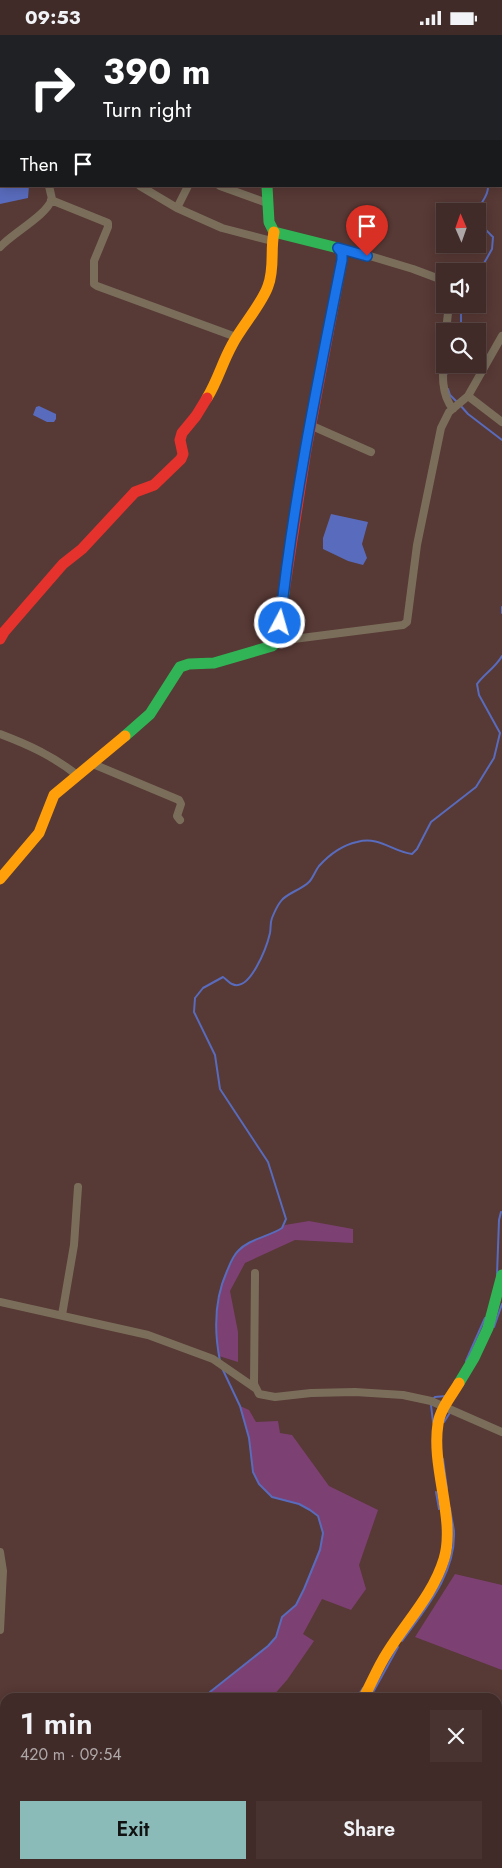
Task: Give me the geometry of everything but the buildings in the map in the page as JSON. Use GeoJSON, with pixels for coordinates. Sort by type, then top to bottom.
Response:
{"type":"FeatureCollection","features":[{"type":"Feature","properties":{"kind":"street"},"geometry":{"type":"LineString","coordinates":[[0,247],[10,236],[46,210],[51,200],[49,187]]}},
{"type":"Feature","properties":{"kind":"street"},"geometry":{"type":"LineString","coordinates":[[142,187],[177,208],[222,228],[350,250],[436,278]]}},
{"type":"Feature","properties":{"kind":"street"},"geometry":{"type":"LineString","coordinates":[[177,208],[188,187]]}},
{"type":"Feature","properties":{"kind":"street"},"geometry":{"type":"LineString","coordinates":[[223,187],[268,203]]}},
{"type":"Feature","properties":{"kind":"street"},"geometry":{"type":"LineString","coordinates":[[0,639],[63,564],[82,549],[135,492],[154,485],[181,459],[183,454],[181,436],[217,382],[231,346],[268,287],[272,271],[273,237],[269,222],[267,187]]}},
{"type":"Feature","properties":{"kind":"street"},"geometry":{"type":"LineString","coordinates":[[51,200],[108,223],[94,261],[94,284],[96,286],[236,337]]}},
{"type":"Feature","properties":{"kind":"street"},"geometry":{"type":"LineString","coordinates":[[278,641],[286,570],[310,425],[342,260],[342,253],[338,248]]}},
{"type":"Feature","properties":{"kind":"street"},"geometry":{"type":"LineString","coordinates":[[0,879],[39,833],[54,795],[150,714],[180,667],[214,663],[272,646],[278,641],[402,625],[407,622],[417,545],[440,428],[449,412],[467,398],[502,335]]}},
{"type":"Feature","properties":{"kind":"street"},"geometry":{"type":"LineString","coordinates":[[444,373],[446,398],[454,408]]}},
{"type":"Feature","properties":{"kind":"street"},"geometry":{"type":"LineString","coordinates":[[467,398],[502,422]]}},
{"type":"Feature","properties":{"kind":"street"},"geometry":{"type":"LineString","coordinates":[[310,425],[371,452]]}},
{"type":"Feature","properties":{"kind":"street"},"geometry":{"type":"LineString","coordinates":[[0,735],[43,751],[57,759],[77,775]]}},
{"type":"Feature","properties":{"kind":"street"},"geometry":{"type":"LineString","coordinates":[[93,764],[178,800],[181,804],[177,815],[180,820]]}},
{"type":"Feature","properties":{"kind":"street"},"geometry":{"type":"LineString","coordinates":[[62,1315],[74,1245],[78,1187]]}},
{"type":"Feature","properties":{"kind":"street"},"geometry":{"type":"LineString","coordinates":[[255,1388],[256,1273]]}},
{"type":"Feature","properties":{"kind":"street"},"geometry":{"type":"LineString","coordinates":[[366,1693],[388,1653],[426,1597],[444,1559],[448,1532],[438,1470],[438,1423],[444,1407],[474,1358],[488,1328],[502,1275]]}},
{"type":"Feature","properties":{"kind":"street"},"geometry":{"type":"LineString","coordinates":[[0,1302],[148,1335],[213,1359],[255,1388],[259,1395],[268,1397],[355,1392],[403,1395],[431,1401],[502,1432]]}},
{"type":"Feature","properties":{"kind":"street"},"geometry":{"type":"LineString","coordinates":[[0,1552],[3,1571],[0,1630]]}},
{"type":"Feature","properties":{"kind":"shaded area"},"geometry":{"type":"Polygon","coordinates":[[[309,1221],[353,1229],[353,1243],[295,1240],[245,1263],[230,1291],[238,1332],[238,1362],[219,1356],[216,1323],[220,1290],[223,1279],[238,1251],[248,1243],[280,1230],[285,1225],[309,1221]]]}},
{"type":"Feature","properties":{"kind":"shaded area"},"geometry":{"type":"Polygon","coordinates":[[[240,1406],[249,1410],[256,1422],[278,1421],[280,1433],[292,1435],[329,1486],[378,1510],[359,1565],[366,1589],[351,1610],[322,1599],[303,1634],[314,1641],[276,1693],[209,1693],[268,1646],[276,1637],[282,1617],[296,1605],[304,1589],[322,1541],[323,1533],[318,1516],[299,1504],[272,1497],[259,1484],[253,1472],[249,1438],[240,1406]]]}},
{"type":"Feature","properties":{"kind":"shaded area"},"geometry":{"type":"Polygon","coordinates":[[[455,1574],[502,1585],[502,1670],[415,1637],[455,1574]]]}},
{"type":"Feature","properties":{"kind":"water"},"geometry":{"type":"Polygon","coordinates":[[[0,187],[29,187],[28,198],[0,204],[0,187]]]}},
{"type":"Feature","properties":{"kind":"water"},"geometry":{"type":"Polygon","coordinates":[[[39,406],[56,414],[54,422],[47,422],[33,415],[36,407],[39,406]]]}},
{"type":"Feature","properties":{"kind":"water"},"geometry":{"type":"Polygon","coordinates":[[[331,514],[368,522],[362,544],[367,558],[363,565],[348,561],[323,549],[323,538],[331,514]]]}},
{"type":"Feature","properties":{"kind":"waterway"},"geometry":{"type":"LineString","coordinates":[[484,263],[492,249],[493,237],[482,225],[478,211],[488,191],[488,187]]}},
{"type":"Feature","properties":{"kind":"waterway"},"geometry":{"type":"LineString","coordinates":[[461,313],[461,323]]}},
{"type":"Feature","properties":{"kind":"waterway"},"geometry":{"type":"LineString","coordinates":[[448,389],[450,395],[457,402]]}},
{"type":"Feature","properties":{"kind":"waterway"},"geometry":{"type":"LineString","coordinates":[[460,405],[468,414],[502,440]]}},
{"type":"Feature","properties":{"kind":"waterway"},"geometry":{"type":"LineString","coordinates":[[502,607],[502,613]]}},
{"type":"Feature","properties":{"kind":"waterway"},"geometry":{"type":"LineString","coordinates":[[220,1361],[216,1327],[217,1304],[230,1263],[242,1247],[282,1228],[286,1219],[268,1162],[220,1089],[215,1055],[194,1012],[195,998],[203,988],[223,977],[232,984],[239,985],[245,982],[257,967],[270,933],[272,918],[280,903],[284,898],[309,882],[319,866],[332,854],[347,845],[365,841],[379,842],[412,854],[417,849],[431,822],[476,787],[494,758],[500,733],[479,695],[477,684],[502,656]]}},
{"type":"Feature","properties":{"kind":"waterway"},"geometry":{"type":"LineString","coordinates":[[497,1275],[501,1212]]}},
{"type":"Feature","properties":{"kind":"waterway"},"geometry":{"type":"LineString","coordinates":[[494,1327],[502,1304]]}},
{"type":"Feature","properties":{"kind":"waterway"},"geometry":{"type":"LineString","coordinates":[[466,1361],[485,1318]]}},
{"type":"Feature","properties":{"kind":"waterway"},"geometry":{"type":"LineString","coordinates":[[209,1693],[268,1646],[276,1637],[282,1617],[296,1605],[304,1589],[320,1550],[323,1533],[318,1516],[299,1504],[272,1497],[259,1484],[253,1472],[249,1438],[240,1406],[222,1368]]}},
{"type":"Feature","properties":{"kind":"waterway"},"geometry":{"type":"LineString","coordinates":[[433,1399],[446,1396]]}},
{"type":"Feature","properties":{"kind":"waterway"},"geometry":{"type":"LineString","coordinates":[[431,1405],[433,1422]]}},
{"type":"Feature","properties":{"kind":"waterway"},"geometry":{"type":"LineString","coordinates":[[444,1422],[451,1411]]}},
{"type":"Feature","properties":{"kind":"waterway"},"geometry":{"type":"LineString","coordinates":[[443,1459],[447,1489]]}},
{"type":"Feature","properties":{"kind":"waterway"},"geometry":{"type":"LineString","coordinates":[[436,1492],[439,1509]]}},
{"type":"Feature","properties":{"kind":"waterway"},"geometry":{"type":"LineString","coordinates":[[402,1641],[437,1590],[450,1562],[454,1531],[450,1508]]}},
{"type":"Feature","properties":{"kind":"waterway"},"geometry":{"type":"LineString","coordinates":[[373,1693],[398,1647]]}},
{"type":"Feature","properties":{"kind":"waterway"},"geometry":{"type":"LineString","coordinates":[[360,1693],[363,1688]]}},
{"type":"Feature","properties":{"kind":"traffic: fast"},"geometry":{"type":"LineString","coordinates":[[267,187],[269,222],[274,232],[338,248],[341,252]]}},
{"type":"Feature","properties":{"kind":"traffic: fast"},"geometry":{"type":"LineString","coordinates":[[125,736],[150,714],[180,667],[189,664],[214,663],[272,646],[278,641],[284,592]]}},
{"type":"Feature","properties":{"kind":"traffic: fast"},"geometry":{"type":"LineString","coordinates":[[459,1383],[474,1358],[488,1328],[502,1275]]}},
{"type":"Feature","properties":{"kind":"traffic: slow"},"geometry":{"type":"LineString","coordinates":[[207,398],[232,345],[268,286],[271,273],[274,232]]}},
{"type":"Feature","properties":{"kind":"traffic: slow"},"geometry":{"type":"LineString","coordinates":[[0,879],[39,833],[54,795],[125,736]]}},
{"type":"Feature","properties":{"kind":"traffic: slow"},"geometry":{"type":"LineString","coordinates":[[366,1693],[387,1653],[433,1585],[444,1559],[447,1544],[447,1527],[438,1458],[438,1424],[444,1408],[459,1383]]}},
{"type":"Feature","properties":{"kind":"traffic: jam"},"geometry":{"type":"LineString","coordinates":[[284,592],[306,450],[342,260],[341,252]]}},
{"type":"Feature","properties":{"kind":"traffic: jam"},"geometry":{"type":"LineString","coordinates":[[0,639],[63,564],[82,549],[135,492],[154,485],[181,459],[183,454],[180,440],[182,433],[196,416],[207,398]]}},
{"type":"Feature","properties":{"kind":"route"},"geometry":{"type":"LineString","coordinates":[[280,623],[286,570],[310,425],[342,260],[342,253],[338,248],[367,256]]}}]}
